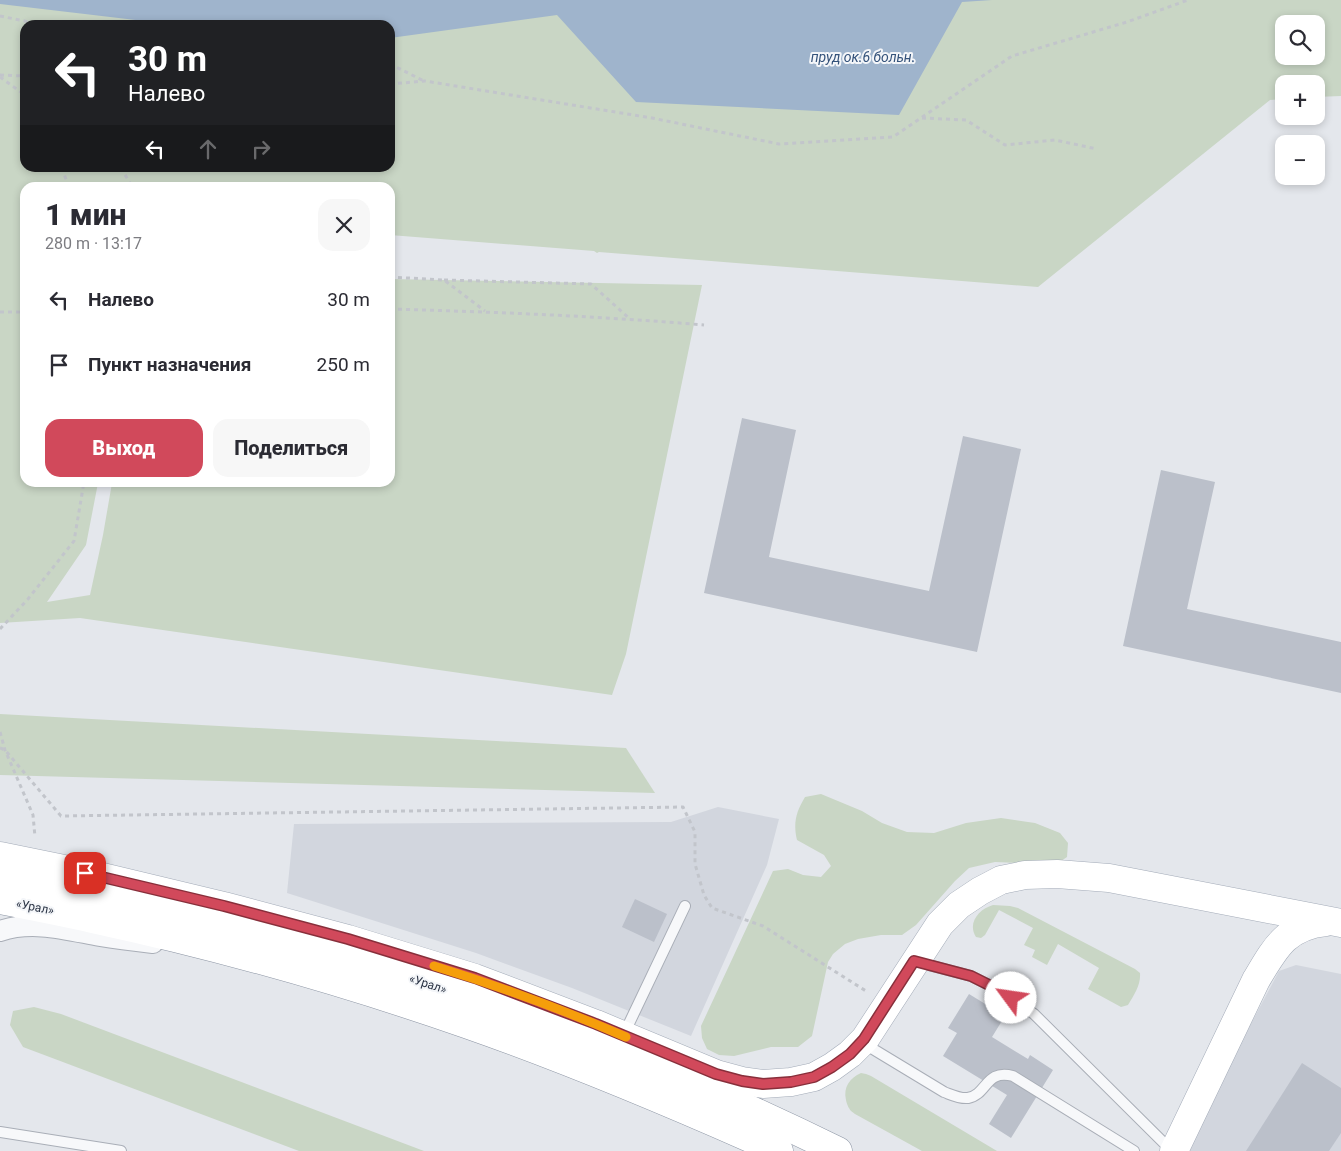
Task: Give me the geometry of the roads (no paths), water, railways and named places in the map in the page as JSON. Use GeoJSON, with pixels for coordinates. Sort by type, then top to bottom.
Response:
{"type":"FeatureCollection","features":[{"type":"Feature","properties":{"kind":"main road"},"geometry":{"type":"LineString","coordinates":[[0,856],[103,877],[224,906],[348,939],[475,978],[596,1024],[716,1074],[763,1084],[791,1082],[814,1077],[850,1054],[888,1004],[914,961],[940,924],[959,905],[1001,880],[1025,875],[1058,874],[1109,878],[1337,923]]}},
{"type":"Feature","properties":{"kind":"main road","name":"«Урал»"},"geometry":{"type":"LineString","coordinates":[[0,874],[100,894],[221,923],[343,957],[470,998],[590,1042],[709,1091],[838,1151]]}},
{"type":"Feature","properties":{"kind":"main road","name":"«Урал»"},"geometry":{"type":"LineString","coordinates":[[0,900],[93,919],[214,948],[337,983],[465,1024],[580,1066],[699,1115],[779,1151]]}},
{"type":"Feature","properties":{"kind":"main road"},"geometry":{"type":"LineString","coordinates":[[1173,1151],[1256,980],[1270,958],[1292,932],[1312,924],[1337,923]]}},
{"type":"Feature","properties":{"kind":"street"},"geometry":{"type":"LineString","coordinates":[[0,931],[17,927],[46,927],[122,940],[214,948]]}},
{"type":"Feature","properties":{"kind":"lane"},"geometry":{"type":"LineString","coordinates":[[623,1035],[685,906]]}},
{"type":"Feature","properties":{"kind":"lane"},"geometry":{"type":"LineString","coordinates":[[914,961],[971,976],[999,990],[1034,1014],[1173,1151]]}},
{"type":"Feature","properties":{"kind":"lane"},"geometry":{"type":"LineString","coordinates":[[861,1042],[944,1092],[958,1098],[968,1098],[975,1095],[996,1076],[1004,1074],[1013,1076],[1134,1151]]}},
{"type":"Feature","properties":{"kind":"lane"},"geometry":{"type":"LineString","coordinates":[[0,1132],[121,1151]]}},
{"type":"Feature","properties":{"kind":"water","name":"пруд ок.6 больн."},"geometry":{"type":"Polygon","coordinates":[[[0,0],[992,0],[962,2],[899,115],[636,102],[557,15],[395,37],[395,20],[136,20],[0,4],[0,0]]]}}]}
